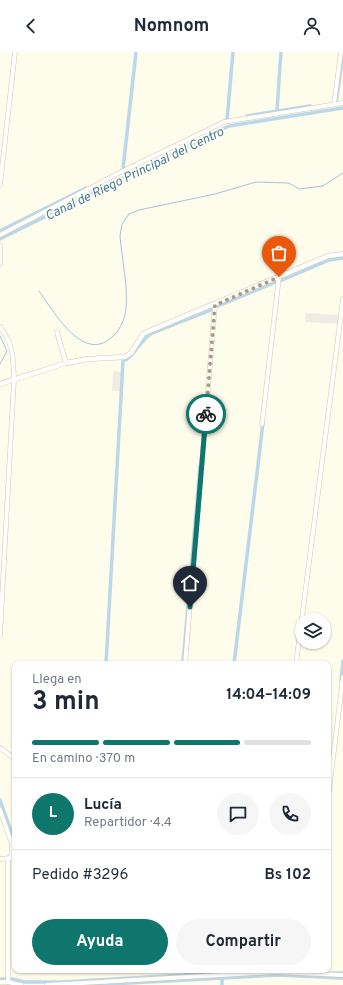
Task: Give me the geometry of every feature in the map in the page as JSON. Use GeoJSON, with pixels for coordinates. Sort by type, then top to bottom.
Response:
{"type":"FeatureCollection","features":[{"type":"Feature","properties":{"kind":"street"},"geometry":{"type":"LineString","coordinates":[[0,184],[15,52]]}},
{"type":"Feature","properties":{"kind":"street"},"geometry":{"type":"LineString","coordinates":[[334,104],[341,52]]}},
{"type":"Feature","properties":{"kind":"street"},"geometry":{"type":"LineString","coordinates":[[0,235],[123,171],[224,122],[343,103]]}},
{"type":"Feature","properties":{"kind":"street"},"geometry":{"type":"LineString","coordinates":[[0,245],[0,264]]}},
{"type":"Feature","properties":{"kind":"street"},"geometry":{"type":"LineString","coordinates":[[0,384],[66,363],[88,359],[125,357],[131,353],[143,334],[147,332],[215,305],[328,256],[343,254]]}},
{"type":"Feature","properties":{"kind":"street"},"geometry":{"type":"LineString","coordinates":[[262,424],[279,277]]}},
{"type":"Feature","properties":{"kind":"street"},"geometry":{"type":"LineString","coordinates":[[296,661],[343,299]]}},
{"type":"Feature","properties":{"kind":"street"},"geometry":{"type":"LineString","coordinates":[[185,661],[215,305]]}},
{"type":"Feature","properties":{"kind":"street"},"geometry":{"type":"LineString","coordinates":[[0,327],[8,339],[14,354],[14,380],[0,635]]}},
{"type":"Feature","properties":{"kind":"street"},"geometry":{"type":"LineString","coordinates":[[57,332],[66,363]]}},
{"type":"Feature","properties":{"kind":"street"},"geometry":{"type":"LineString","coordinates":[[331,775],[343,676]]}},
{"type":"Feature","properties":{"kind":"street"},"geometry":{"type":"LineString","coordinates":[[0,748],[12,757]]}},
{"type":"Feature","properties":{"kind":"street"},"geometry":{"type":"LineString","coordinates":[[0,810],[12,844],[8,982]]}},
{"type":"Feature","properties":{"kind":"street"},"geometry":{"type":"LineString","coordinates":[[0,858],[12,858]]}},
{"type":"Feature","properties":{"kind":"street"},"geometry":{"type":"LineString","coordinates":[[47,985],[242,973]]}},
{"type":"Feature","properties":{"kind":"street"},"geometry":{"type":"LineString","coordinates":[[308,973],[343,975]]}},
{"type":"Feature","properties":{"kind":"street"},"geometry":{"type":"LineString","coordinates":[[0,982],[21,985]]}},
{"type":"Feature","properties":{"kind":"shaded area"},"geometry":{"type":"Polygon","coordinates":[[[306,313],[339,315],[338,324],[305,322],[306,313]]]}},
{"type":"Feature","properties":{"kind":"shaded area"},"geometry":{"type":"Polygon","coordinates":[[[113,371],[121,372],[121,391],[112,391],[113,371]]]}},
{"type":"Feature","properties":{"kind":"waterway"},"geometry":{"type":"LineString","coordinates":[[123,169],[136,52]]}},
{"type":"Feature","properties":{"kind":"waterway"},"geometry":{"type":"LineString","coordinates":[[225,121],[227,120],[233,52]]}},
{"type":"Feature","properties":{"kind":"waterway"},"geometry":{"type":"LineString","coordinates":[[277,110],[281,52]]}},
{"type":"Feature","properties":{"kind":"waterway"},"geometry":{"type":"LineString","coordinates":[[336,103],[343,55]]}},
{"type":"Feature","properties":{"kind":"waterway"},"geometry":{"type":"LineString","coordinates":[[247,116],[310,106]]}},
{"type":"Feature","properties":{"kind":"waterway","name":"Canal de Riego Principal del Centro"},"geometry":{"type":"LineString","coordinates":[[0,239],[229,126],[343,108]]}},
{"type":"Feature","properties":{"kind":"waterway"},"geometry":{"type":"LineString","coordinates":[[39,291],[69,331],[79,339],[89,344],[100,344],[111,338],[117,332],[125,313],[126,291],[120,236],[122,224],[129,214],[139,210],[215,194],[256,182],[289,183],[299,189],[323,186],[343,173]]}},
{"type":"Feature","properties":{"kind":"waterway"},"geometry":{"type":"LineString","coordinates":[[0,231],[86,188]]}},
{"type":"Feature","properties":{"kind":"waterway"},"geometry":{"type":"LineString","coordinates":[[280,281],[329,260],[343,258]]}},
{"type":"Feature","properties":{"kind":"waterway"},"geometry":{"type":"LineString","coordinates":[[218,306],[276,282]]}},
{"type":"Feature","properties":{"kind":"waterway"},"geometry":{"type":"LineString","coordinates":[[126,360],[152,333],[213,309],[213,312]]}},
{"type":"Feature","properties":{"kind":"waterway"},"geometry":{"type":"LineString","coordinates":[[0,336],[7,351],[0,364]]}},
{"type":"Feature","properties":{"kind":"waterway"},"geometry":{"type":"LineString","coordinates":[[106,661],[123,361]]}},
{"type":"Feature","properties":{"kind":"waterway"},"geometry":{"type":"LineString","coordinates":[[234,661],[263,423]]}},
{"type":"Feature","properties":{"kind":"waterway"},"geometry":{"type":"LineString","coordinates":[[183,661],[200,466]]}},
{"type":"Feature","properties":{"kind":"waterway"},"geometry":{"type":"LineString","coordinates":[[341,680],[343,661]]}},
{"type":"Feature","properties":{"kind":"waterway"},"geometry":{"type":"LineString","coordinates":[[0,800],[12,833]]}},
{"type":"Feature","properties":{"kind":"waterway"},"geometry":{"type":"LineString","coordinates":[[12,979],[25,982],[63,982],[218,973]]}},
{"type":"Feature","properties":{"kind":"waterway"},"geometry":{"type":"LineString","coordinates":[[332,973],[343,973]]}},
{"type":"Feature","properties":{"kind":"waterway"},"geometry":{"type":"LineString","coordinates":[[92,985],[278,975],[343,978]]}},
{"type":"Feature","properties":{"kind":"waterway"},"geometry":{"type":"LineString","coordinates":[[222,978],[222,985]]}},
{"type":"Feature","properties":{"kind":"waterway"},"geometry":{"type":"LineString","coordinates":[[0,979],[6,979]]}},
{"type":"Feature","properties":{"kind":"way so far"},"geometry":{"type":"LineString","coordinates":[[206,414],[215,305],[279,277]]}},
{"type":"Feature","properties":{"kind":"route"},"geometry":{"type":"LineString","coordinates":[[190,607],[206,414]]}}]}
